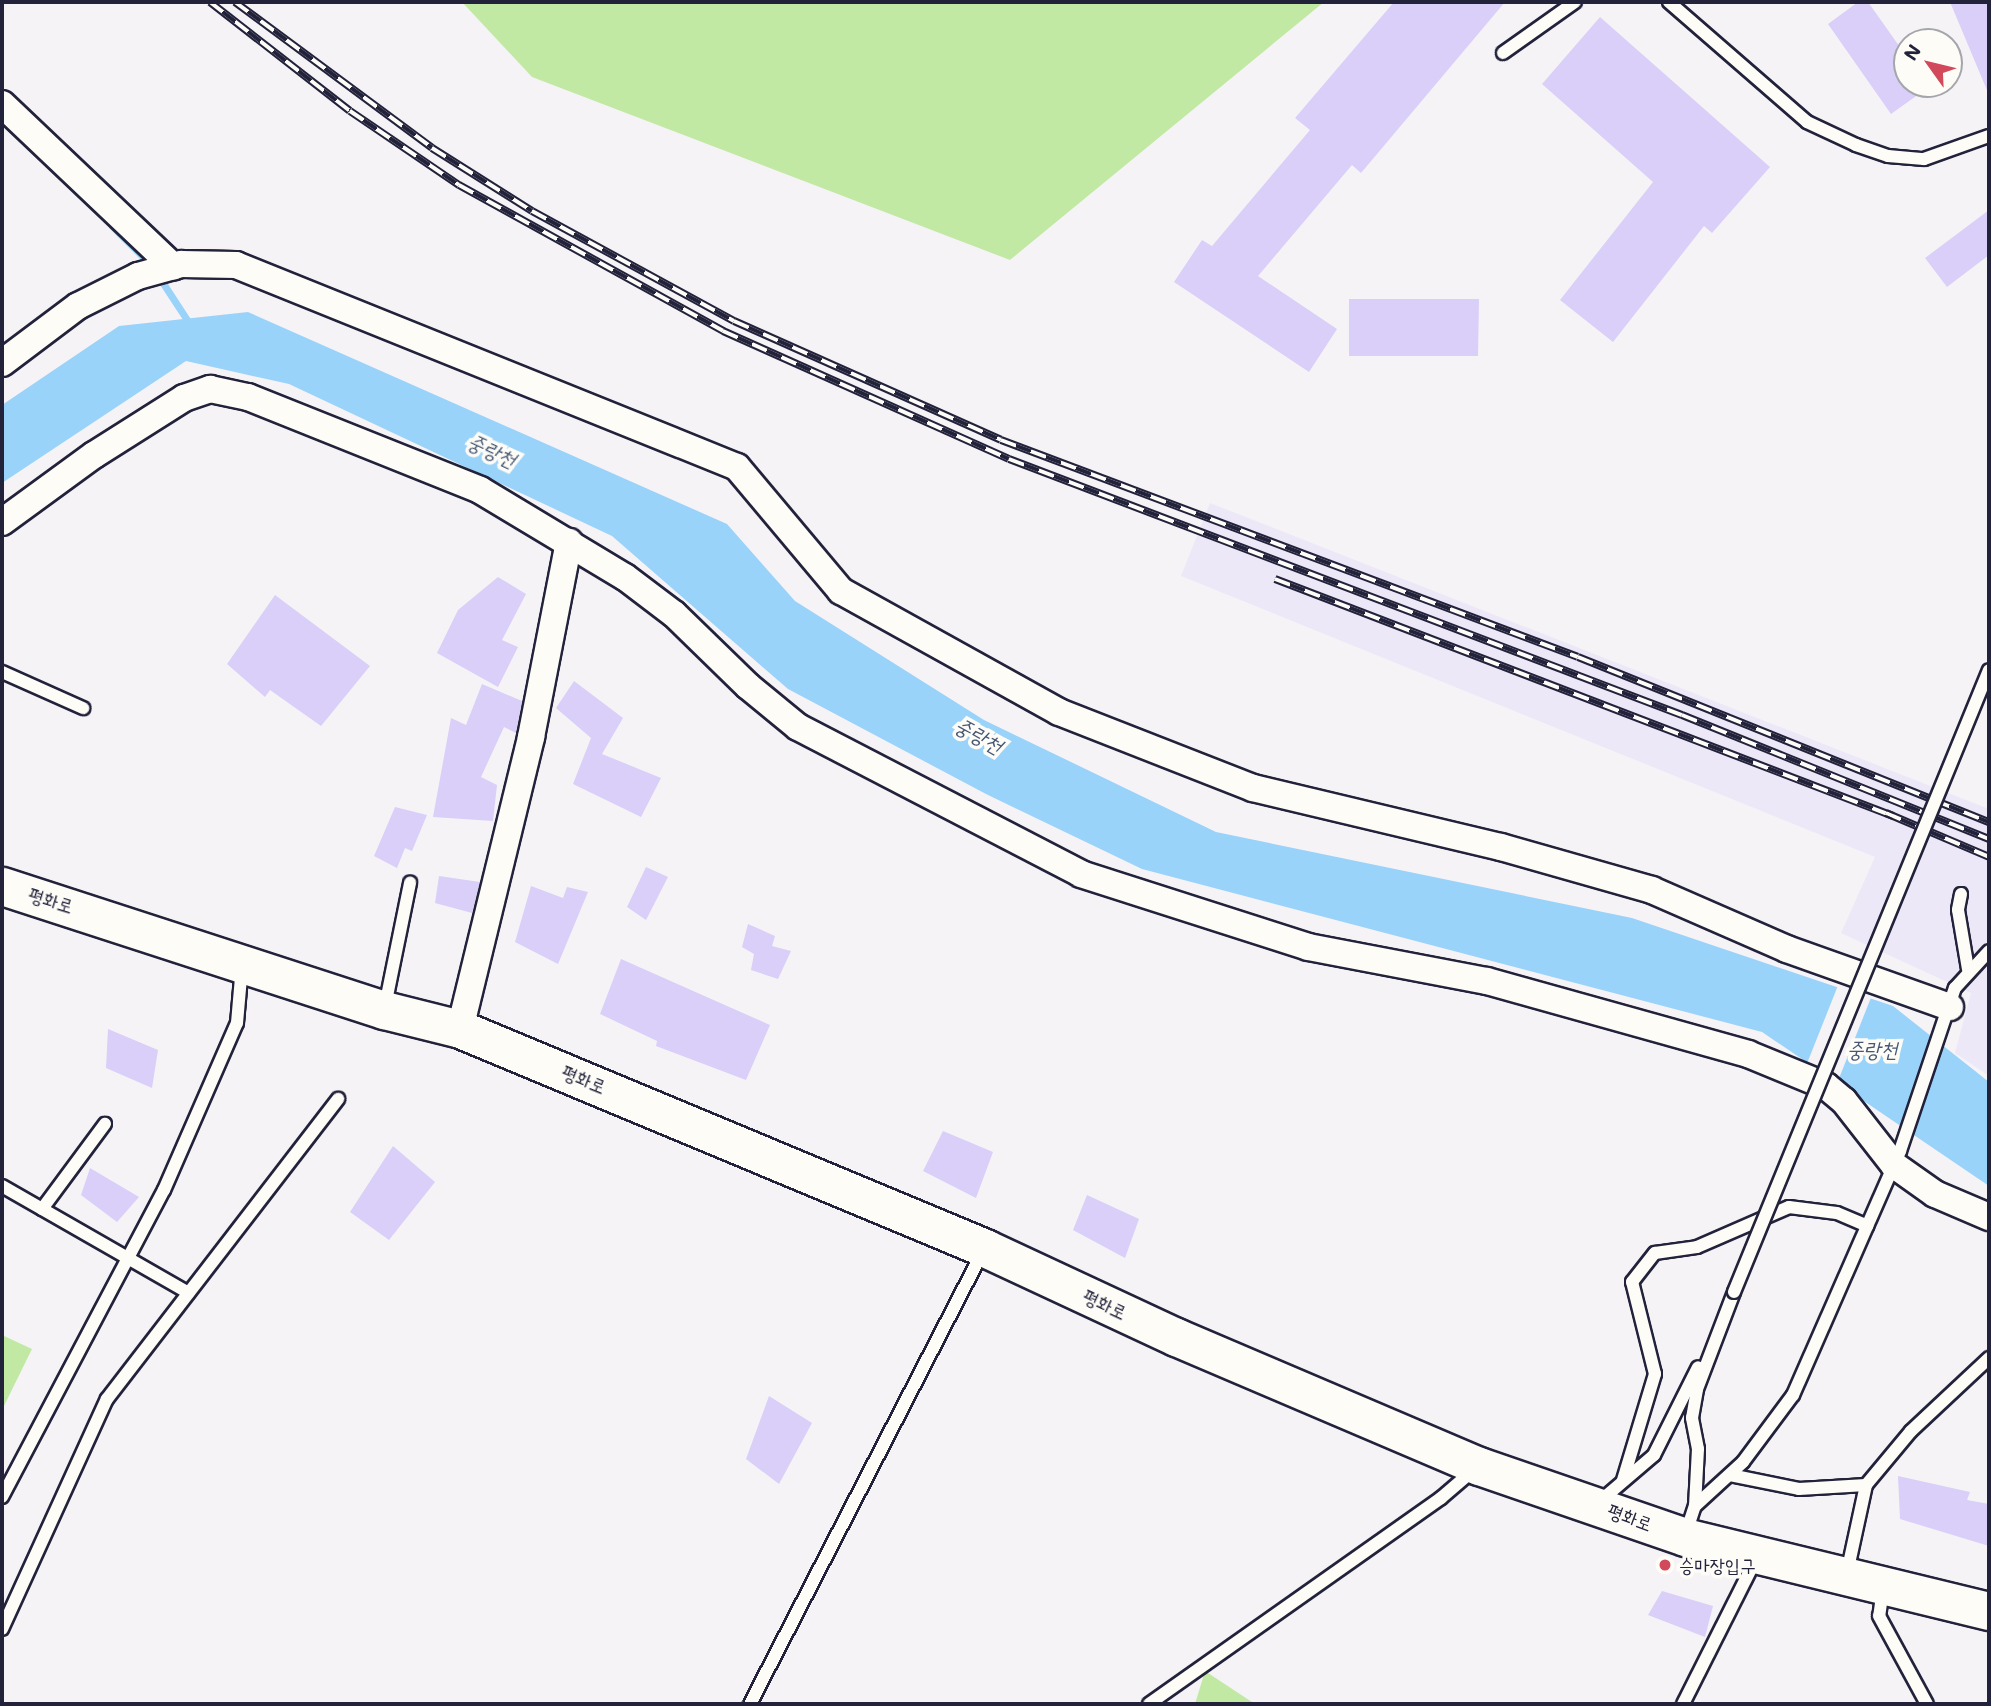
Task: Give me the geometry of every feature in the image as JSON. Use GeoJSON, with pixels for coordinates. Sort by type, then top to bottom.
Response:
{"type":"FeatureCollection","features":[{"type":"Feature","properties":{"kind":"main road","name":"평화로"},"geometry":{"type":"LineString","coordinates":[[2,886],[384,1010],[460,1029],[985,1248],[1176,1337],[1479,1466],[1596,1505],[1690,1521],[1758,1557],[1989,1611]]}},
{"type":"Feature","properties":{"kind":"street"},"geometry":{"type":"LineString","coordinates":[[2,104],[158,270]]}},
{"type":"Feature","properties":{"kind":"street"},"geometry":{"type":"LineString","coordinates":[[2,363],[78,306],[158,270],[236,265],[737,467],[841,592],[1059,712],[1162,755],[1253,788],[1501,847],[1653,890],[1787,949],[1947,1013]]}},
{"type":"Feature","properties":{"kind":"street"},"geometry":{"type":"LineString","coordinates":[[2,522],[94,455],[184,398],[210,389],[248,397],[480,490],[569,542],[674,614],[748,687],[798,727],[1081,874],[1308,947],[1487,981],[1748,1054],[1826,1086],[1935,1194],[1989,1217]]}},
{"type":"Feature","properties":{"kind":"street"},"geometry":{"type":"LineString","coordinates":[[460,1029],[531,737],[569,542]]}},
{"type":"Feature","properties":{"kind":"lane"},"geometry":{"type":"LineString","coordinates":[[1503,53],[1575,2]]}},
{"type":"Feature","properties":{"kind":"lane"},"geometry":{"type":"LineString","coordinates":[[1669,2],[1807,122],[1856,145],[1888,156],[1924,159],[1989,135]]}},
{"type":"Feature","properties":{"kind":"lane"},"geometry":{"type":"LineString","coordinates":[[1596,1505],[1654,1455],[1710,1349],[1989,670]]}},
{"type":"Feature","properties":{"kind":"lane"},"geometry":{"type":"LineString","coordinates":[[2,672],[83,708]]}},
{"type":"Feature","properties":{"kind":"lane"},"geometry":{"type":"LineString","coordinates":[[384,1010],[411,883]]}},
{"type":"Feature","properties":{"kind":"lane"},"geometry":{"type":"LineString","coordinates":[[1961,894],[1958,910],[1968,969]]}},
{"type":"Feature","properties":{"kind":"lane"},"geometry":{"type":"LineString","coordinates":[[1690,1521],[1793,1395],[1897,1158],[1947,1013],[1968,969],[1989,951]]}},
{"type":"Feature","properties":{"kind":"lane"},"geometry":{"type":"LineString","coordinates":[[2,1497],[129,1260],[237,1023],[243,963]]}},
{"type":"Feature","properties":{"kind":"lane"},"geometry":{"type":"LineString","coordinates":[[2,1629],[107,1399],[338,1099]]}},
{"type":"Feature","properties":{"kind":"lane"},"geometry":{"type":"LineString","coordinates":[[42,1209],[106,1124]]}},
{"type":"Feature","properties":{"kind":"lane"},"geometry":{"type":"LineString","coordinates":[[2,1186],[188,1293]]}},
{"type":"Feature","properties":{"kind":"lane"},"geometry":{"type":"LineString","coordinates":[[1623,1480],[1655,1374],[1632,1282],[1655,1253],[1697,1247],[1789,1207],[1837,1213],[1867,1226]]}},
{"type":"Feature","properties":{"kind":"lane"},"geometry":{"type":"LineString","coordinates":[[750,1704],[985,1248]]}},
{"type":"Feature","properties":{"kind":"lane"},"geometry":{"type":"LineString","coordinates":[[1690,1521],[1699,1448],[1692,1418],[1710,1349]]}},
{"type":"Feature","properties":{"kind":"lane"},"geometry":{"type":"LineString","coordinates":[[1846,1577],[1866,1485],[1911,1432],[1989,1358]]}},
{"type":"Feature","properties":{"kind":"lane"},"geometry":{"type":"LineString","coordinates":[[1149,1704],[1441,1498],[1479,1466]]}},
{"type":"Feature","properties":{"kind":"lane"},"geometry":{"type":"LineString","coordinates":[[1730,1475],[1799,1489],[1866,1485]]}},
{"type":"Feature","properties":{"kind":"lane"},"geometry":{"type":"LineString","coordinates":[[1683,1704],[1758,1557]]}},
{"type":"Feature","properties":{"kind":"lane"},"geometry":{"type":"LineString","coordinates":[[1884,1585],[1879,1616],[1927,1704]]}},
{"type":"Feature","properties":{"kind":"shaded area"},"geometry":{"type":"Polygon","coordinates":[[[1210,503],[1989,809],[1989,1076],[1955,1053],[1971,993],[1841,933],[1875,857],[1181,576],[1210,503]]]}},
{"type":"Feature","properties":{"kind":"green space"},"geometry":{"type":"Polygon","coordinates":[[[462,2],[1324,2],[1010,260],[532,77],[462,2]]]}},
{"type":"Feature","properties":{"kind":"green space"},"geometry":{"type":"Polygon","coordinates":[[[2,1335],[32,1349],[2,1410],[2,1335]]]}},
{"type":"Feature","properties":{"kind":"green space"},"geometry":{"type":"Polygon","coordinates":[[[1205,1671],[1255,1704],[1195,1704],[1205,1671]]]}},
{"type":"Feature","properties":{"kind":"water","name":"중랑천"},"geometry":{"type":"Polygon","coordinates":[[[248,312],[727,524],[795,601],[984,720],[1216,832],[1632,918],[1893,1006],[1989,1082],[1989,1186],[1762,1032],[1142,869],[986,794],[788,689],[612,536],[289,384],[186,361],[2,483],[2,405],[119,326],[248,312]]]}},
{"type":"Feature","properties":{"kind":"pier"},"geometry":{"type":"Polygon","coordinates":[[[1839,983],[1872,995],[1836,1086],[1806,1066],[1839,983]]]}},
{"type":"Feature","properties":{"kind":"building"},"geometry":{"type":"Polygon","coordinates":[[[1394,2],[1505,2],[1361,173],[1352,165],[1258,276],[1337,329],[1309,372],[1174,282],[1202,240],[1212,246],[1310,130],[1295,118],[1394,2]]]}},
{"type":"Feature","properties":{"kind":"building"},"geometry":{"type":"Polygon","coordinates":[[[1858,2],[1868,2],[1893,37],[1893,98],[1913,98],[1891,114],[1828,24],[1858,2]]]}},
{"type":"Feature","properties":{"kind":"building"},"geometry":{"type":"Polygon","coordinates":[[[1950,2],[1989,2],[1989,95],[1963,28],[1950,2]]]}},
{"type":"Feature","properties":{"kind":"building"},"geometry":{"type":"Polygon","coordinates":[[[1600,17],[1770,167],[1712,233],[1704,226],[1613,342],[1560,300],[1653,182],[1542,84],[1600,17]]]}},
{"type":"Feature","properties":{"kind":"building"},"geometry":{"type":"Polygon","coordinates":[[[1989,210],[1989,255],[1947,287],[1925,258],[1989,210]]]}},
{"type":"Feature","properties":{"kind":"building"},"geometry":{"type":"Polygon","coordinates":[[[1349,299],[1479,299],[1478,356],[1349,356],[1349,299]]]}},
{"type":"Feature","properties":{"kind":"building"},"geometry":{"type":"Polygon","coordinates":[[[498,577],[526,594],[502,640],[518,647],[498,687],[437,653],[458,610],[498,577]]]}},
{"type":"Feature","properties":{"kind":"building"},"geometry":{"type":"Polygon","coordinates":[[[275,595],[370,666],[321,726],[270,690],[265,697],[227,664],[275,595]]]}},
{"type":"Feature","properties":{"kind":"building"},"geometry":{"type":"Polygon","coordinates":[[[574,681],[623,718],[602,754],[661,778],[641,817],[573,784],[591,738],[556,708],[574,681]]]}},
{"type":"Feature","properties":{"kind":"building"},"geometry":{"type":"Polygon","coordinates":[[[482,684],[522,701],[516,733],[504,727],[481,777],[497,785],[493,821],[433,817],[451,718],[466,725],[482,684]]]}},
{"type":"Feature","properties":{"kind":"building"},"geometry":{"type":"Polygon","coordinates":[[[395,807],[427,815],[412,851],[405,848],[397,868],[374,856],[395,807]]]}},
{"type":"Feature","properties":{"kind":"building"},"geometry":{"type":"Polygon","coordinates":[[[646,867],[668,877],[646,920],[627,907],[646,867]]]}},
{"type":"Feature","properties":{"kind":"building"},"geometry":{"type":"Polygon","coordinates":[[[439,876],[480,882],[472,913],[435,903],[439,876]]]}},
{"type":"Feature","properties":{"kind":"building"},"geometry":{"type":"Polygon","coordinates":[[[531,886],[563,898],[567,887],[588,892],[558,964],[515,942],[531,886]]]}},
{"type":"Feature","properties":{"kind":"building"},"geometry":{"type":"Polygon","coordinates":[[[748,924],[775,936],[772,946],[791,951],[778,979],[751,970],[754,954],[742,947],[748,924]]]}},
{"type":"Feature","properties":{"kind":"building"},"geometry":{"type":"Polygon","coordinates":[[[621,959],[770,1025],[746,1080],[656,1046],[657,1041],[600,1014],[621,959]]]}},
{"type":"Feature","properties":{"kind":"building"},"geometry":{"type":"Polygon","coordinates":[[[108,1029],[158,1050],[152,1088],[106,1068],[108,1029]]]}},
{"type":"Feature","properties":{"kind":"building"},"geometry":{"type":"Polygon","coordinates":[[[943,1131],[993,1152],[976,1198],[923,1171],[943,1131]]]}},
{"type":"Feature","properties":{"kind":"building"},"geometry":{"type":"Polygon","coordinates":[[[393,1146],[435,1182],[389,1240],[350,1212],[393,1146]]]}},
{"type":"Feature","properties":{"kind":"building"},"geometry":{"type":"Polygon","coordinates":[[[90,1168],[139,1197],[117,1222],[81,1195],[90,1168]]]}},
{"type":"Feature","properties":{"kind":"building"},"geometry":{"type":"Polygon","coordinates":[[[1087,1195],[1139,1219],[1125,1258],[1073,1230],[1087,1195]]]}},
{"type":"Feature","properties":{"kind":"building"},"geometry":{"type":"Polygon","coordinates":[[[769,1396],[812,1423],[779,1484],[746,1459],[769,1396]]]}},
{"type":"Feature","properties":{"kind":"building"},"geometry":{"type":"Polygon","coordinates":[[[1898,1476],[1970,1492],[1967,1500],[1989,1504],[1989,1546],[1900,1519],[1898,1476]]]}},
{"type":"Feature","properties":{"kind":"building"},"geometry":{"type":"Polygon","coordinates":[[[1662,1591],[1713,1606],[1705,1637],[1648,1615],[1662,1591]]]}},
{"type":"Feature","properties":{"kind":"waterway"},"geometry":{"type":"LineString","coordinates":[[112,226],[153,267]]}},
{"type":"Feature","properties":{"kind":"waterway"},"geometry":{"type":"LineString","coordinates":[[159,277],[191,326]]}},
{"type":"Feature","properties":{"kind":"railway"},"geometry":{"type":"LineString","coordinates":[[210,2],[350,111],[459,185],[723,331],[1009,459],[1682,715],[1989,839]]}},
{"type":"Feature","properties":{"kind":"railway"},"geometry":{"type":"LineString","coordinates":[[235,2],[432,148],[532,211],[734,321],[1001,440],[1578,657],[1989,822]]}},
{"type":"Feature","properties":{"kind":"railway"},"geometry":{"type":"LineString","coordinates":[[1275,579],[1893,816]]}},
{"type":"Feature","properties":{"kind":"railway"},"geometry":{"type":"LineString","coordinates":[[1886,813],[1989,857]]}},
{"type":"Feature","properties":{"kind":"place","name":"승마장입구"},"geometry":{"type":"Point","coordinates":[1665,1565]}}]}
